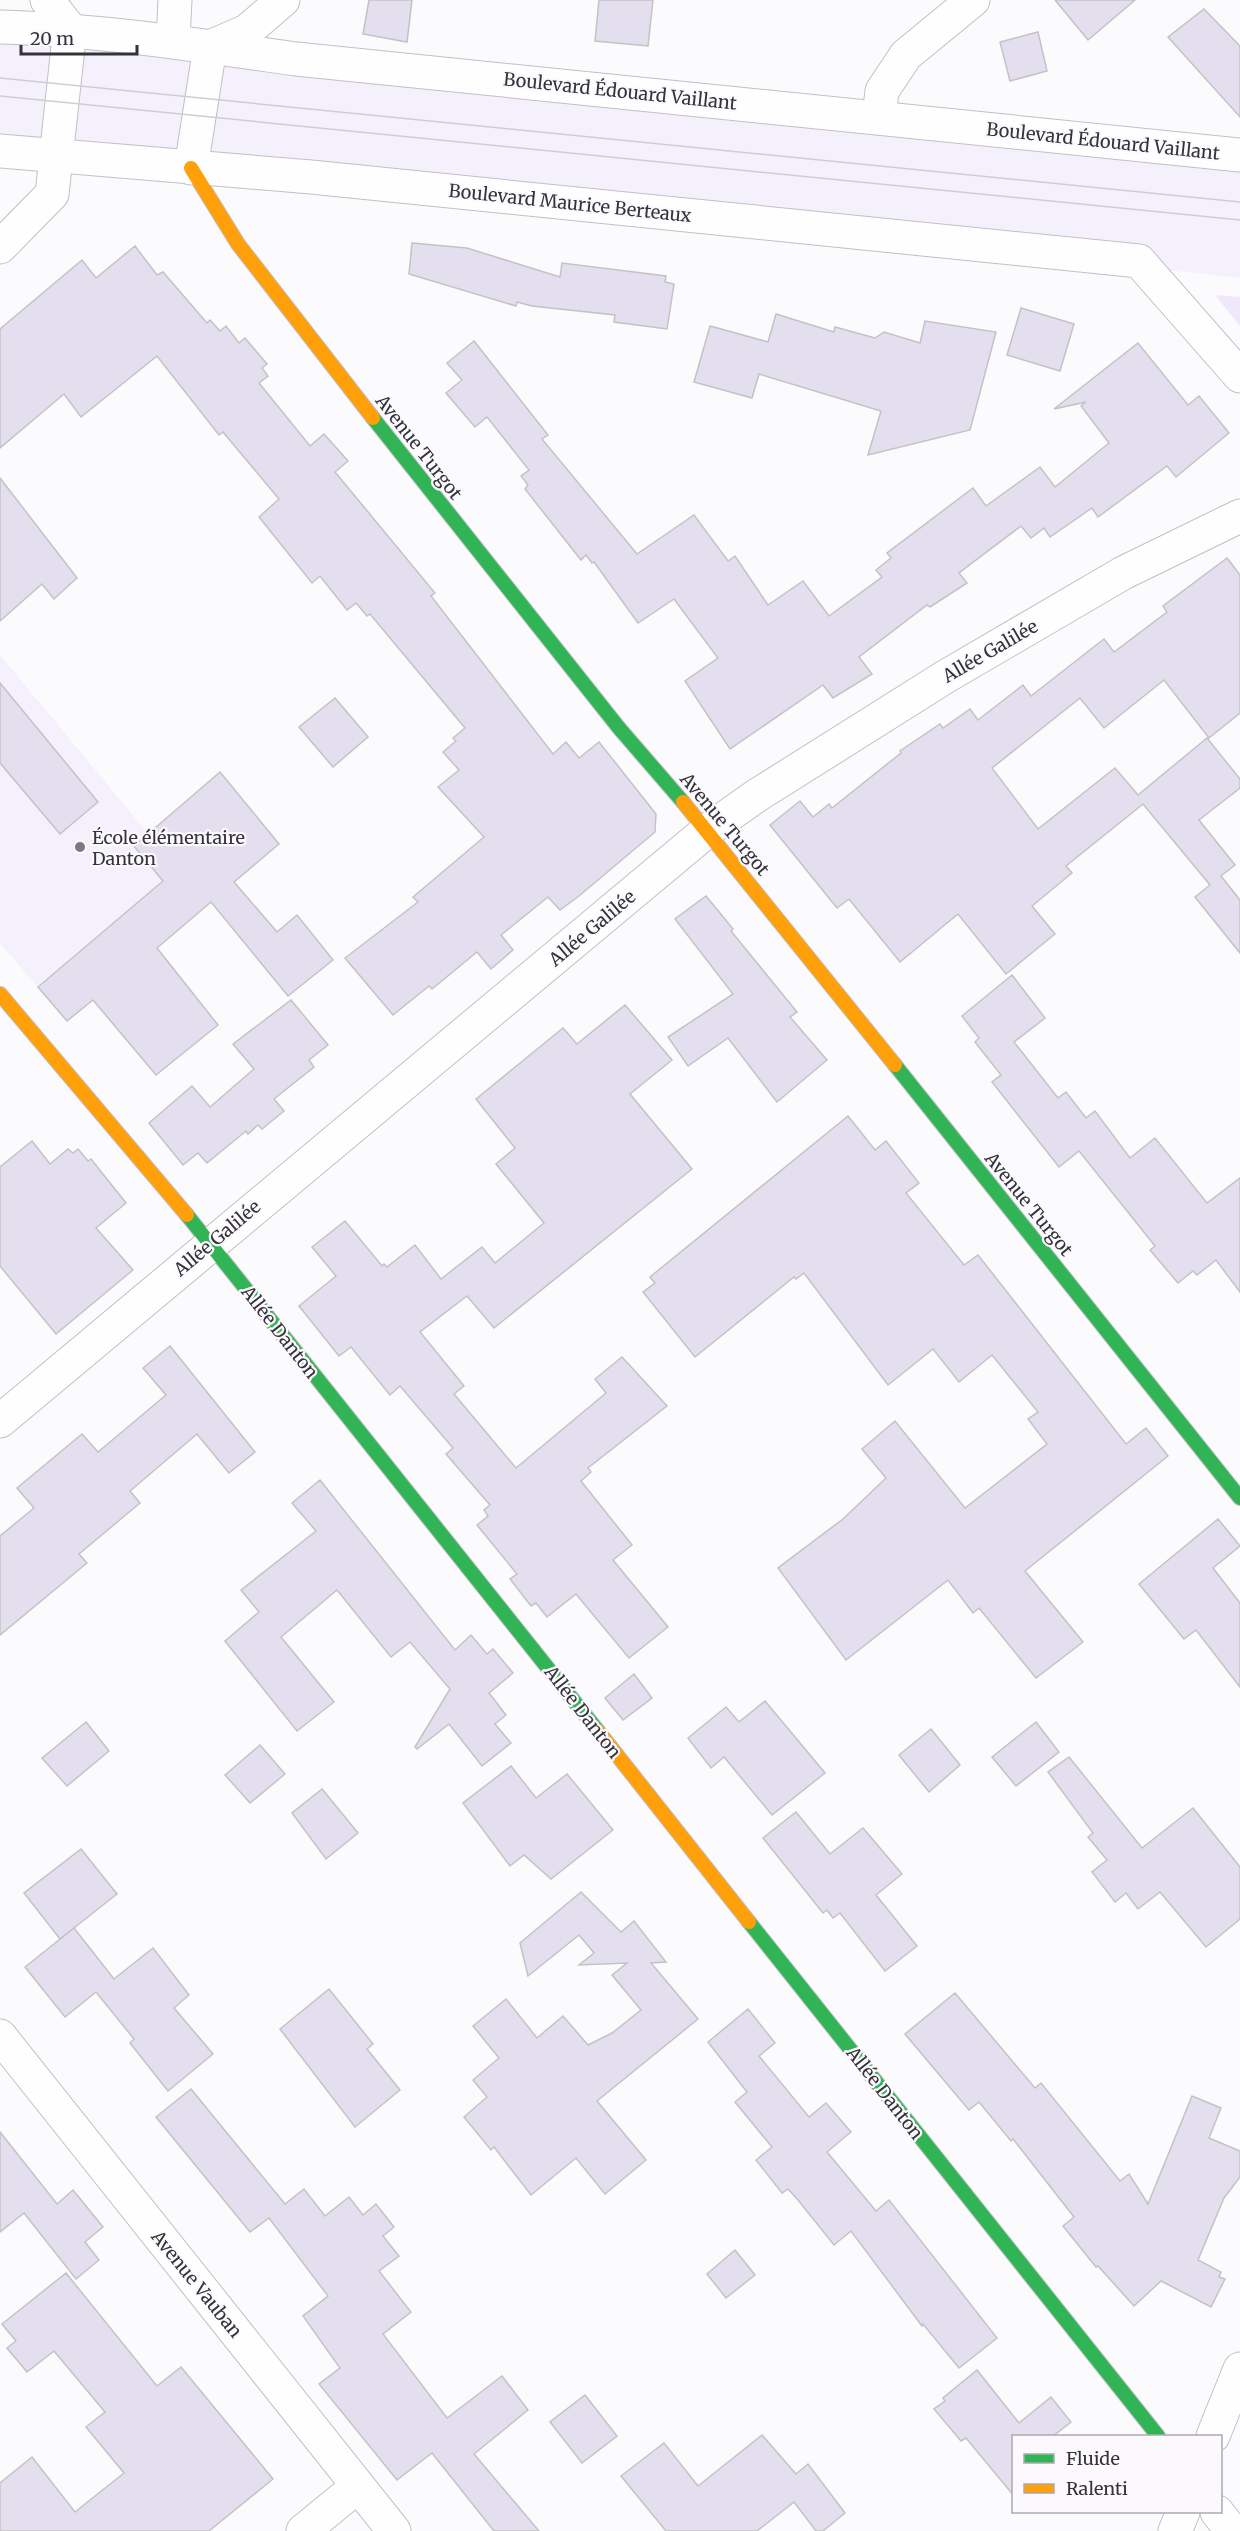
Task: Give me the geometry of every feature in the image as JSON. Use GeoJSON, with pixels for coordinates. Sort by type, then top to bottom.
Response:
{"type":"FeatureCollection","features":[{"type":"Feature","properties":{"kind":"street"},"geometry":{"type":"LineString","coordinates":[[0,247],[52,194],[58,156],[60,102],[70,29],[47,0]]}},
{"type":"Feature","properties":{"kind":"street"},"geometry":{"type":"LineString","coordinates":[[173,40],[175,0]]}},
{"type":"Feature","properties":{"kind":"street"},"geometry":{"type":"LineString","coordinates":[[191,168],[210,47],[247,31],[283,0]]}},
{"type":"Feature","properties":{"kind":"street"},"geometry":{"type":"LineString","coordinates":[[879,117],[882,91],[906,55],[973,0]]}},
{"type":"Feature","properties":{"kind":"street","name":"Boulevard Édouard Vaillant"},"geometry":{"type":"LineString","coordinates":[[0,27],[70,29],[173,40],[296,59],[879,117],[1240,156]]}},
{"type":"Feature","properties":{"kind":"street","name":"Boulevard Maurice Berteaux"},"geometry":{"type":"LineString","coordinates":[[0,151],[312,177],[1139,261],[1240,376]]}},
{"type":"Feature","properties":{"kind":"street","name":"Avenue Turgot"},"geometry":{"type":"LineString","coordinates":[[191,168],[238,244],[445,510],[619,728],[708,830],[1240,1498]]}},
{"type":"Feature","properties":{"kind":"street","name":"Allée Galilée"},"geometry":{"type":"LineString","coordinates":[[0,1421],[708,830],[756,796],[945,677],[1124,573],[1240,516]]}},
{"type":"Feature","properties":{"kind":"street","name":"Allée Danton"},"geometry":{"type":"LineString","coordinates":[[0,994],[210,1244],[1157,2435]]}},
{"type":"Feature","properties":{"kind":"street","name":"Avenue Vauban"},"geometry":{"type":"LineString","coordinates":[[0,2036],[394,2531]]}},
{"type":"Feature","properties":{"kind":"street"},"geometry":{"type":"LineString","coordinates":[[1213,2435],[1240,2369]]}},
{"type":"Feature","properties":{"kind":"street"},"geometry":{"type":"LineString","coordinates":[[303,2531],[358,2486]]}},
{"type":"Feature","properties":{"kind":"street"},"geometry":{"type":"LineString","coordinates":[[1175,2531],[1182,2513]]}},
{"type":"Feature","properties":{"kind":"street"},"geometry":{"type":"LineString","coordinates":[[1218,2513],[1232,2531]]}},
{"type":"Feature","properties":{"kind":"shaded area"},"geometry":{"type":"Polygon","coordinates":[[[0,28],[1240,147],[1240,278],[0,143],[0,28]]]}},
{"type":"Feature","properties":{"kind":"shaded area"},"geometry":{"type":"Polygon","coordinates":[[[1215,295],[1240,297],[1240,326],[1215,295]]]}},
{"type":"Feature","properties":{"kind":"shaded area","name":"École élémentaire Danton"},"geometry":{"type":"Polygon","coordinates":[[[0,655],[207,905],[67,1021],[0,943],[0,655]]]}},
{"type":"Feature","properties":{"kind":"building"},"geometry":{"type":"Polygon","coordinates":[[[369,0],[412,0],[407,42],[363,34],[369,0]]]}},
{"type":"Feature","properties":{"kind":"building"},"geometry":{"type":"Polygon","coordinates":[[[599,0],[653,0],[648,46],[595,41],[599,0]]]}},
{"type":"Feature","properties":{"kind":"building"},"geometry":{"type":"Polygon","coordinates":[[[1055,0],[1135,0],[1088,40],[1055,0]]]}},
{"type":"Feature","properties":{"kind":"building"},"geometry":{"type":"Polygon","coordinates":[[[1204,9],[1240,46],[1240,117],[1168,37],[1204,9]]]}},
{"type":"Feature","properties":{"kind":"building"},"geometry":{"type":"Polygon","coordinates":[[[1038,32],[1047,71],[1010,81],[1000,42],[1038,32]]]}},
{"type":"Feature","properties":{"kind":"building"},"geometry":{"type":"Polygon","coordinates":[[[412,243],[467,248],[560,277],[562,263],[666,276],[665,282],[674,284],[667,329],[614,322],[615,315],[532,306],[517,302],[516,306],[409,274],[412,243]]]}},
{"type":"Feature","properties":{"kind":"building"},"geometry":{"type":"Polygon","coordinates":[[[135,246],[157,275],[163,272],[207,323],[210,320],[220,331],[226,326],[239,343],[245,338],[267,364],[262,368],[268,376],[259,383],[310,446],[324,434],[348,461],[335,472],[435,593],[431,596],[553,754],[566,742],[579,758],[599,742],[656,814],[655,832],[579,896],[560,910],[548,897],[501,935],[513,950],[491,969],[477,952],[432,989],[429,986],[393,1015],[345,958],[418,902],[413,897],[484,837],[438,787],[459,770],[443,752],[456,741],[453,738],[465,728],[370,614],[367,616],[356,603],[347,610],[320,576],[312,583],[259,517],[279,499],[223,432],[219,435],[157,356],[81,417],[64,394],[0,448],[0,329],[82,260],[96,278],[135,246]]]}},
{"type":"Feature","properties":{"kind":"building"},"geometry":{"type":"Polygon","coordinates":[[[1021,308],[1074,324],[1060,371],[1007,355],[1021,308]]]}},
{"type":"Feature","properties":{"kind":"building"},"geometry":{"type":"Polygon","coordinates":[[[776,314],[834,332],[835,327],[875,338],[884,332],[920,343],[925,321],[996,332],[970,430],[868,455],[881,411],[759,374],[752,398],[694,382],[710,326],[768,342],[776,314]]]}},
{"type":"Feature","properties":{"kind":"building"},"geometry":{"type":"Polygon","coordinates":[[[474,341],[548,435],[542,439],[637,554],[694,515],[728,561],[735,556],[768,605],[803,581],[829,616],[882,577],[876,570],[891,558],[887,553],[973,488],[986,506],[1040,467],[1055,487],[1109,443],[1081,406],[1086,402],[1054,409],[1138,343],[1188,405],[1199,396],[1229,433],[1176,477],[1167,466],[1098,517],[1092,508],[1050,537],[1044,528],[1031,538],[1021,526],[959,573],[967,583],[930,607],[927,605],[859,657],[872,674],[833,698],[823,685],[730,749],[685,681],[718,658],[674,599],[638,623],[594,562],[592,563],[586,555],[581,560],[525,489],[528,485],[521,476],[529,470],[487,417],[475,427],[446,393],[462,380],[447,363],[474,341]]]}},
{"type":"Feature","properties":{"kind":"building"},"geometry":{"type":"Polygon","coordinates":[[[0,478],[77,578],[54,599],[42,584],[0,621],[0,478]]]}},
{"type":"Feature","properties":{"kind":"building"},"geometry":{"type":"Polygon","coordinates":[[[1227,558],[1240,575],[1240,713],[1209,738],[1164,680],[1104,728],[1080,698],[992,768],[1038,829],[1115,768],[1138,795],[1207,738],[1240,779],[1240,788],[1199,820],[1235,865],[1221,876],[1240,900],[1240,953],[1195,897],[1210,885],[1143,804],[1066,866],[1072,873],[1032,906],[1055,934],[1006,974],[958,914],[900,962],[849,899],[837,908],[770,825],[800,801],[813,817],[829,804],[832,808],[901,753],[900,751],[940,724],[943,728],[970,709],[978,720],[1023,685],[1031,696],[1104,639],[1114,652],[1167,612],[1163,606],[1227,558]]]}},
{"type":"Feature","properties":{"kind":"building"},"geometry":{"type":"Polygon","coordinates":[[[0,683],[98,802],[60,834],[0,763],[0,683]]]}},
{"type":"Feature","properties":{"kind":"building"},"geometry":{"type":"Polygon","coordinates":[[[335,698],[368,737],[333,767],[299,727],[335,698]]]}},
{"type":"Feature","properties":{"kind":"building"},"geometry":{"type":"Polygon","coordinates":[[[220,772],[279,844],[234,882],[277,932],[297,915],[333,960],[288,996],[211,902],[157,948],[218,1025],[156,1075],[93,1000],[67,1021],[38,987],[163,881],[134,846],[220,772]]]}},
{"type":"Feature","properties":{"kind":"building"},"geometry":{"type":"Polygon","coordinates":[[[706,896],[733,929],[731,931],[797,1012],[790,1017],[827,1060],[777,1102],[728,1038],[688,1066],[668,1037],[733,994],[675,919],[706,896]]]}},
{"type":"Feature","properties":{"kind":"building"},"geometry":{"type":"Polygon","coordinates":[[[1012,975],[1045,1018],[1014,1042],[1058,1098],[1066,1092],[1086,1118],[1095,1111],[1130,1158],[1155,1138],[1207,1203],[1240,1178],[1240,1292],[1216,1260],[1197,1275],[1193,1271],[1178,1283],[1150,1250],[1155,1246],[1079,1151],[1059,1167],[992,1082],[1001,1075],[975,1042],[979,1038],[962,1016],[1012,975]]]}},
{"type":"Feature","properties":{"kind":"building"},"geometry":{"type":"Polygon","coordinates":[[[291,1000],[328,1045],[309,1060],[314,1067],[274,1099],[284,1111],[262,1129],[258,1125],[248,1134],[246,1131],[207,1163],[198,1153],[183,1165],[149,1123],[192,1086],[210,1107],[254,1069],[233,1044],[291,1000]]]}},
{"type":"Feature","properties":{"kind":"building"},"geometry":{"type":"Polygon","coordinates":[[[625,1005],[672,1060],[630,1094],[692,1169],[494,1328],[467,1296],[420,1332],[464,1386],[454,1394],[516,1468],[606,1393],[595,1379],[622,1357],[667,1406],[588,1468],[591,1472],[581,1481],[632,1545],[613,1560],[668,1627],[629,1658],[576,1594],[547,1617],[536,1603],[531,1606],[510,1579],[517,1574],[477,1525],[488,1516],[484,1510],[490,1505],[446,1454],[453,1448],[400,1386],[390,1395],[351,1347],[339,1356],[299,1306],[336,1276],[312,1247],[345,1221],[382,1266],[384,1264],[387,1267],[415,1245],[441,1279],[482,1247],[495,1263],[544,1223],[496,1164],[515,1148],[476,1099],[563,1028],[577,1044],[625,1005]]]}},
{"type":"Feature","properties":{"kind":"building"},"geometry":{"type":"Polygon","coordinates":[[[848,1116],[875,1150],[886,1141],[919,1183],[906,1193],[964,1265],[978,1255],[1126,1444],[1146,1428],[1168,1456],[1025,1571],[1083,1642],[1036,1678],[979,1608],[973,1613],[948,1580],[846,1660],[778,1568],[843,1519],[886,1478],[862,1449],[895,1421],[965,1508],[1047,1444],[1028,1419],[1038,1412],[992,1355],[959,1382],[933,1349],[888,1385],[804,1273],[796,1279],[794,1277],[695,1357],[643,1292],[655,1283],[650,1277],[848,1116]]]}},
{"type":"Feature","properties":{"kind":"building"},"geometry":{"type":"Polygon","coordinates":[[[32,1141],[50,1164],[68,1149],[73,1153],[78,1149],[88,1161],[91,1159],[126,1203],[96,1228],[133,1270],[56,1334],[0,1266],[0,1167],[32,1141]]]}},
{"type":"Feature","properties":{"kind":"building"},"geometry":{"type":"Polygon","coordinates":[[[170,1346],[255,1452],[229,1473],[197,1434],[130,1491],[140,1503],[79,1554],[87,1563],[0,1635],[0,1536],[34,1508],[17,1488],[82,1434],[98,1452],[166,1395],[143,1368],[170,1346]]]}},
{"type":"Feature","properties":{"kind":"building"},"geometry":{"type":"Polygon","coordinates":[[[320,1480],[455,1650],[471,1635],[487,1654],[493,1649],[513,1673],[489,1693],[506,1715],[495,1724],[511,1743],[482,1766],[449,1724],[417,1749],[415,1747],[450,1689],[410,1642],[391,1657],[337,1590],[281,1637],[334,1702],[297,1731],[225,1641],[259,1612],[241,1590],[316,1531],[292,1503],[320,1480]]]}},
{"type":"Feature","properties":{"kind":"building"},"geometry":{"type":"Polygon","coordinates":[[[1218,1519],[1240,1546],[1213,1568],[1240,1603],[1240,1687],[1196,1630],[1184,1639],[1139,1584],[1218,1519]]]}},
{"type":"Feature","properties":{"kind":"building"},"geometry":{"type":"Polygon","coordinates":[[[634,1674],[652,1698],[623,1720],[605,1698],[634,1674]]]}},
{"type":"Feature","properties":{"kind":"building"},"geometry":{"type":"Polygon","coordinates":[[[765,1701],[825,1773],[772,1815],[724,1757],[711,1768],[688,1738],[726,1707],[739,1722],[765,1701]]]}},
{"type":"Feature","properties":{"kind":"building"},"geometry":{"type":"Polygon","coordinates":[[[86,1722],[109,1751],[67,1786],[42,1758],[86,1722]]]}},
{"type":"Feature","properties":{"kind":"building"},"geometry":{"type":"Polygon","coordinates":[[[1036,1722],[1059,1752],[1016,1786],[992,1757],[1036,1722]]]}},
{"type":"Feature","properties":{"kind":"building"},"geometry":{"type":"Polygon","coordinates":[[[931,1729],[960,1765],[929,1792],[899,1755],[931,1729]]]}},
{"type":"Feature","properties":{"kind":"building"},"geometry":{"type":"Polygon","coordinates":[[[260,1745],[285,1774],[250,1803],[225,1775],[260,1745]]]}},
{"type":"Feature","properties":{"kind":"building"},"geometry":{"type":"Polygon","coordinates":[[[1069,1757],[1142,1848],[1193,1808],[1240,1867],[1240,1919],[1206,1947],[1160,1892],[1138,1909],[1126,1893],[1115,1902],[1092,1872],[1107,1860],[1088,1837],[1093,1833],[1048,1772],[1069,1757]]]}},
{"type":"Feature","properties":{"kind":"building"},"geometry":{"type":"Polygon","coordinates":[[[511,1766],[536,1798],[567,1774],[613,1830],[551,1879],[524,1855],[510,1866],[463,1803],[511,1766]]]}},
{"type":"Feature","properties":{"kind":"building"},"geometry":{"type":"Polygon","coordinates":[[[322,1789],[358,1833],[326,1859],[292,1813],[322,1789]]]}},
{"type":"Feature","properties":{"kind":"building"},"geometry":{"type":"Polygon","coordinates":[[[796,1812],[830,1854],[863,1828],[902,1874],[876,1895],[917,1946],[885,1971],[840,1913],[833,1918],[827,1910],[823,1913],[763,1838],[796,1812]]]}},
{"type":"Feature","properties":{"kind":"building"},"geometry":{"type":"Polygon","coordinates":[[[81,1849],[117,1894],[60,1939],[24,1893],[81,1849]]]}},
{"type":"Feature","properties":{"kind":"building"},"geometry":{"type":"Polygon","coordinates":[[[581,1892],[621,1932],[634,1921],[666,1962],[651,1963],[698,2019],[597,2101],[646,2160],[605,2194],[576,2158],[531,2195],[494,2147],[491,2150],[464,2117],[487,2097],[473,2080],[499,2058],[473,2026],[506,1999],[537,2038],[563,2016],[588,2045],[612,2033],[641,2010],[612,1975],[627,1963],[579,1965],[594,1953],[579,1935],[528,1976],[520,1943],[581,1892]]]}},
{"type":"Feature","properties":{"kind":"building"},"geometry":{"type":"Polygon","coordinates":[[[74,1928],[114,1979],[153,1948],[189,1995],[174,2008],[213,2054],[168,2091],[130,2043],[134,2039],[96,1992],[65,2017],[25,1967],[74,1928]]]}},
{"type":"Feature","properties":{"kind":"building"},"geometry":{"type":"Polygon","coordinates":[[[329,1989],[373,2044],[367,2049],[400,2090],[355,2127],[280,2029],[329,1989]]]}},
{"type":"Feature","properties":{"kind":"building"},"geometry":{"type":"Polygon","coordinates":[[[955,1993],[1035,2088],[1041,2083],[1120,2181],[1129,2174],[1148,2204],[1192,2096],[1221,2108],[1209,2138],[1240,2151],[1240,2177],[1224,2198],[1198,2260],[1221,2272],[1219,2277],[1225,2279],[1211,2307],[1161,2281],[1134,2306],[1098,2266],[1096,2267],[1063,2226],[1074,2217],[1013,2139],[1011,2141],[979,2102],[969,2110],[905,2034],[955,1993]]]}},
{"type":"Feature","properties":{"kind":"building"},"geometry":{"type":"Polygon","coordinates":[[[748,2009],[775,2043],[759,2056],[809,2117],[826,2103],[851,2132],[827,2152],[876,2211],[889,2200],[997,2338],[959,2368],[923,2324],[922,2326],[851,2231],[834,2245],[788,2189],[782,2193],[756,2160],[772,2147],[735,2102],[747,2092],[708,2042],[748,2009]]]}},
{"type":"Feature","properties":{"kind":"building"},"geometry":{"type":"Polygon","coordinates":[[[191,2089],[285,2204],[304,2189],[325,2216],[349,2197],[363,2215],[376,2204],[394,2227],[383,2236],[399,2256],[379,2271],[411,2312],[383,2334],[447,2418],[502,2376],[528,2410],[474,2454],[539,2531],[494,2531],[432,2453],[397,2480],[319,2384],[340,2368],[303,2316],[328,2296],[269,2218],[250,2232],[156,2117],[191,2089]]]}},
{"type":"Feature","properties":{"kind":"building"},"geometry":{"type":"Polygon","coordinates":[[[0,2132],[57,2204],[73,2190],[103,2227],[85,2242],[99,2260],[76,2279],[24,2213],[0,2232],[0,2132]]]}},
{"type":"Feature","properties":{"kind":"building"},"geometry":{"type":"Polygon","coordinates":[[[735,2250],[755,2275],[726,2298],[707,2274],[735,2250]]]}},
{"type":"Feature","properties":{"kind":"building"},"geometry":{"type":"Polygon","coordinates":[[[66,2273],[157,2386],[181,2367],[273,2479],[209,2531],[0,2531],[0,2483],[32,2457],[75,2512],[124,2473],[86,2427],[105,2412],[54,2351],[27,2372],[7,2348],[16,2341],[2,2324],[66,2273]]]}},
{"type":"Feature","properties":{"kind":"building"},"geometry":{"type":"Polygon","coordinates":[[[977,2370],[1019,2423],[1051,2397],[1071,2422],[1054,2435],[1012,2435],[1012,2494],[966,2438],[961,2441],[934,2409],[945,2401],[943,2398],[977,2370]]]}},
{"type":"Feature","properties":{"kind":"building"},"geometry":{"type":"Polygon","coordinates":[[[585,2395],[617,2436],[582,2463],[550,2422],[585,2395]]]}},
{"type":"Feature","properties":{"kind":"building"},"geometry":{"type":"Polygon","coordinates":[[[762,2435],[796,2474],[808,2464],[845,2513],[823,2531],[816,2531],[794,2502],[757,2531],[666,2531],[621,2476],[664,2443],[698,2486],[762,2435]]]}},
{"type":"Feature","properties":{"kind":"tram line"},"geometry":{"type":"LineString","coordinates":[[0,78],[1240,202]]}},
{"type":"Feature","properties":{"kind":"tram line"},"geometry":{"type":"LineString","coordinates":[[0,96],[1240,220]]}},
{"type":"Feature","properties":{"kind":"traffic: fast"},"geometry":{"type":"LineString","coordinates":[[373,418],[619,728],[683,802]]}},
{"type":"Feature","properties":{"kind":"traffic: fast"},"geometry":{"type":"LineString","coordinates":[[895,1065],[1240,1498]]}},
{"type":"Feature","properties":{"kind":"traffic: fast"},"geometry":{"type":"LineString","coordinates":[[187,1215],[598,1731]]}},
{"type":"Feature","properties":{"kind":"traffic: fast"},"geometry":{"type":"LineString","coordinates":[[749,1922],[1157,2435]]}},
{"type":"Feature","properties":{"kind":"traffic: slow"},"geometry":{"type":"LineString","coordinates":[[191,168],[238,244],[373,418]]}},
{"type":"Feature","properties":{"kind":"traffic: slow"},"geometry":{"type":"LineString","coordinates":[[683,802],[895,1065]]}},
{"type":"Feature","properties":{"kind":"traffic: slow"},"geometry":{"type":"LineString","coordinates":[[0,994],[187,1215]]}},
{"type":"Feature","properties":{"kind":"traffic: slow"},"geometry":{"type":"LineString","coordinates":[[598,1731],[749,1922]]}},
{"type":"Feature","properties":{"kind":"place","name":"École élémentaire Danton"},"geometry":{"type":"Point","coordinates":[80,847]}}]}
